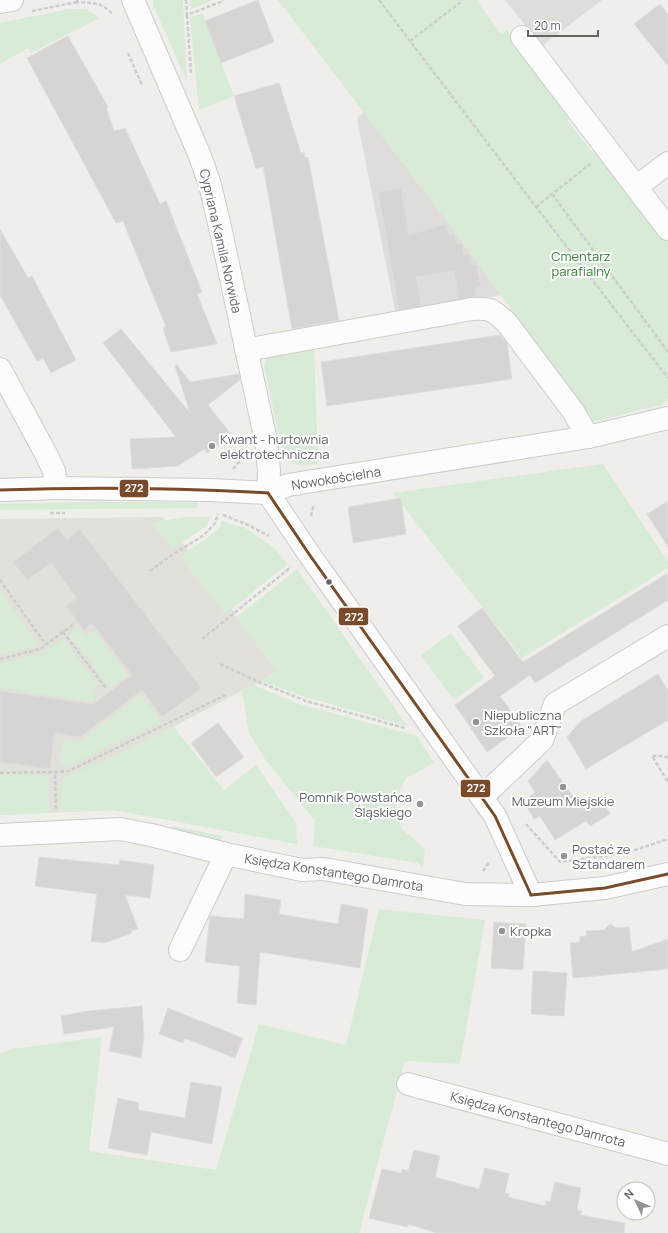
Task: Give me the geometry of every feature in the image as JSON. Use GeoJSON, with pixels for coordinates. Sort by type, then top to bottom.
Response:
{"type":"FeatureCollection","features":[{"type":"Feature","properties":{"kind":"street"},"geometry":{"type":"LineString","coordinates":[[0,2],[12,0]]}},
{"type":"Feature","properties":{"kind":"street","name":"Cypriana Kamila Norwida"},"geometry":{"type":"LineString","coordinates":[[133,0],[200,156],[210,184],[266,441],[269,470],[268,493]]}},
{"type":"Feature","properties":{"kind":"street"},"geometry":{"type":"LineString","coordinates":[[522,37],[668,229]]}},
{"type":"Feature","properties":{"kind":"street"},"geometry":{"type":"LineString","coordinates":[[636,187],[668,163]]}},
{"type":"Feature","properties":{"kind":"street"},"geometry":{"type":"LineString","coordinates":[[246,350],[472,309],[486,308],[496,313],[507,323],[573,411],[588,437]]}},
{"type":"Feature","properties":{"kind":"street"},"geometry":{"type":"LineString","coordinates":[[0,369],[46,454],[54,472],[57,488]]}},
{"type":"Feature","properties":{"kind":"street","name":"Nowokościelna"},"geometry":{"type":"LineString","coordinates":[[0,490],[57,488],[210,490],[268,493],[288,485],[588,437],[668,418]]}},
{"type":"Feature","properties":{"kind":"street"},"geometry":{"type":"LineString","coordinates":[[268,493],[317,565],[495,816],[531,895]]}},
{"type":"Feature","properties":{"kind":"street"},"geometry":{"type":"LineString","coordinates":[[482,797],[542,740],[555,704],[668,636]]}},
{"type":"Feature","properties":{"kind":"street","name":"Księdza Konstantego Damrota"},"geometry":{"type":"LineString","coordinates":[[0,835],[120,829],[302,870],[324,869],[465,894],[531,895],[605,888],[668,874]]}},
{"type":"Feature","properties":{"kind":"street"},"geometry":{"type":"LineString","coordinates":[[180,950],[226,854]]}},
{"type":"Feature","properties":{"kind":"street","name":"Księdza Konstantego Damrota"},"geometry":{"type":"LineString","coordinates":[[408,1084],[668,1154]]}},
{"type":"Feature","properties":{"kind":"path"},"geometry":{"type":"LineString","coordinates":[[186,0],[191,77]]}},
{"type":"Feature","properties":{"kind":"path"},"geometry":{"type":"LineString","coordinates":[[187,15],[224,1],[223,0]]}},
{"type":"Feature","properties":{"kind":"path"},"geometry":{"type":"LineString","coordinates":[[380,0],[536,207],[668,378]]}},
{"type":"Feature","properties":{"kind":"path"},"geometry":{"type":"LineString","coordinates":[[410,41],[462,2],[460,0]]}},
{"type":"Feature","properties":{"kind":"path"},"geometry":{"type":"LineString","coordinates":[[31,11],[78,2]]}},
{"type":"Feature","properties":{"kind":"path"},"geometry":{"type":"LineString","coordinates":[[536,207],[589,165],[585,160]]}},
{"type":"Feature","properties":{"kind":"path"},"geometry":{"type":"LineString","coordinates":[[552,194],[668,352]]}},
{"type":"Feature","properties":{"kind":"path"},"geometry":{"type":"LineString","coordinates":[[150,571],[204,535],[215,523],[218,513]]}},
{"type":"Feature","properties":{"kind":"path"},"geometry":{"type":"LineString","coordinates":[[202,639],[290,567]]}},
{"type":"Feature","properties":{"kind":"path"},"geometry":{"type":"LineString","coordinates":[[0,580],[46,646]]}},
{"type":"Feature","properties":{"kind":"path"},"geometry":{"type":"LineString","coordinates":[[0,659],[40,649],[74,624]]}},
{"type":"Feature","properties":{"kind":"path"},"geometry":{"type":"LineString","coordinates":[[63,632],[107,689]]}},
{"type":"Feature","properties":{"kind":"path"},"geometry":{"type":"LineString","coordinates":[[220,664],[261,683],[306,701],[412,730]]}},
{"type":"Feature","properties":{"kind":"path"},"geometry":{"type":"LineString","coordinates":[[0,773],[55,772],[69,770],[228,694]]}},
{"type":"Feature","properties":{"kind":"path"},"geometry":{"type":"LineString","coordinates":[[668,758],[664,756],[652,756],[668,782]]}},
{"type":"Feature","properties":{"kind":"path"},"geometry":{"type":"LineString","coordinates":[[55,772],[57,832]]}},
{"type":"Feature","properties":{"kind":"path"},"geometry":{"type":"LineString","coordinates":[[524,823],[560,862],[626,853],[668,839]]}},
{"type":"Feature","properties":{"kind":"shaded area"},"geometry":{"type":"Polygon","coordinates":[[[505,0],[602,0],[542,46],[505,0]]]}},
{"type":"Feature","properties":{"kind":"shaded area"},"geometry":{"type":"Polygon","coordinates":[[[364,112],[501,295],[396,315],[357,118],[364,112]]]}},
{"type":"Feature","properties":{"kind":"shaded area"},"geometry":{"type":"Polygon","coordinates":[[[163,517],[278,672],[133,748],[191,823],[114,810],[0,815],[0,519],[163,517]]]}},
{"type":"Feature","properties":{"kind":"green space"},"geometry":{"type":"Polygon","coordinates":[[[153,0],[183,0],[187,81],[153,5],[153,0]]]}},
{"type":"Feature","properties":{"kind":"green space"},"geometry":{"type":"Polygon","coordinates":[[[190,0],[213,0],[191,9],[190,0]]]}},
{"type":"Feature","properties":{"kind":"green space","name":"Cmentarz parafialny"},"geometry":{"type":"Polygon","coordinates":[[[278,0],[476,0],[501,34],[507,30],[572,116],[567,120],[592,152],[597,147],[668,239],[667,400],[661,405],[592,422],[446,220],[278,0]]]}},
{"type":"Feature","properties":{"kind":"green space"},"geometry":{"type":"Polygon","coordinates":[[[69,9],[86,9],[100,18],[31,53],[28,48],[0,64],[0,23],[69,9]]]}},
{"type":"Feature","properties":{"kind":"green space"},"geometry":{"type":"Polygon","coordinates":[[[202,13],[234,96],[199,110],[190,18],[202,13]]]}},
{"type":"Feature","properties":{"kind":"green space"},"geometry":{"type":"Polygon","coordinates":[[[314,345],[318,464],[297,465],[289,460],[282,451],[264,365],[267,356],[314,345]]]}},
{"type":"Feature","properties":{"kind":"green space"},"geometry":{"type":"Polygon","coordinates":[[[603,464],[668,562],[668,568],[522,658],[393,493],[603,464]]]}},
{"type":"Feature","properties":{"kind":"green space"},"geometry":{"type":"Polygon","coordinates":[[[197,502],[197,508],[0,510],[0,504],[197,502]]]}},
{"type":"Feature","properties":{"kind":"green space"},"geometry":{"type":"Polygon","coordinates":[[[185,517],[211,517],[206,526],[173,549],[151,523],[185,517]]]}},
{"type":"Feature","properties":{"kind":"green space"},"geometry":{"type":"Polygon","coordinates":[[[221,521],[244,527],[274,548],[288,564],[225,614],[179,557],[207,538],[221,526],[221,521]]]}},
{"type":"Feature","properties":{"kind":"green space"},"geometry":{"type":"Polygon","coordinates":[[[297,569],[407,726],[306,697],[261,681],[278,672],[237,617],[297,569]]]}},
{"type":"Feature","properties":{"kind":"green space"},"geometry":{"type":"Polygon","coordinates":[[[0,591],[38,644],[34,647],[0,655],[0,591]]]}},
{"type":"Feature","properties":{"kind":"green space"},"geometry":{"type":"Polygon","coordinates":[[[78,627],[85,637],[94,630],[128,675],[110,688],[69,634],[78,627]]]}},
{"type":"Feature","properties":{"kind":"green space"},"geometry":{"type":"Polygon","coordinates":[[[451,633],[484,678],[454,700],[421,655],[451,633]]]}},
{"type":"Feature","properties":{"kind":"green space"},"geometry":{"type":"Polygon","coordinates":[[[63,639],[98,685],[91,691],[96,699],[93,702],[0,688],[0,663],[44,652],[63,639]]]}},
{"type":"Feature","properties":{"kind":"green space"},"geometry":{"type":"Polygon","coordinates":[[[254,685],[299,704],[417,736],[434,763],[406,778],[395,801],[401,828],[425,849],[423,868],[418,863],[313,846],[315,821],[265,759],[249,733],[242,691],[254,685]]]}},
{"type":"Feature","properties":{"kind":"green space"},"geometry":{"type":"Polygon","coordinates":[[[141,694],[161,722],[69,766],[60,763],[63,739],[80,741],[141,694]]]}},
{"type":"Feature","properties":{"kind":"green space"},"geometry":{"type":"Polygon","coordinates":[[[174,727],[224,790],[256,765],[296,823],[297,844],[114,810],[59,812],[60,784],[63,778],[132,748],[174,727]]]}},
{"type":"Feature","properties":{"kind":"green space"},"geometry":{"type":"Polygon","coordinates":[[[0,773],[49,776],[48,796],[50,813],[0,815],[0,773]]]}},
{"type":"Feature","properties":{"kind":"green space"},"geometry":{"type":"Polygon","coordinates":[[[173,826],[222,836],[219,844],[172,830],[173,826]]]}},
{"type":"Feature","properties":{"kind":"green space"},"geometry":{"type":"Polygon","coordinates":[[[379,909],[485,920],[460,1064],[405,1061],[359,1233],[0,1233],[0,1054],[11,1049],[102,1037],[89,1151],[216,1170],[259,1024],[346,1045],[379,909]]]}},
{"type":"Feature","properties":{"kind":"building"},"geometry":{"type":"Polygon","coordinates":[[[258,0],[274,42],[221,63],[205,21],[258,0]]]}},
{"type":"Feature","properties":{"kind":"building"},"geometry":{"type":"Polygon","coordinates":[[[660,4],[668,14],[668,66],[634,24],[660,4]]]}},
{"type":"Feature","properties":{"kind":"building"},"geometry":{"type":"Polygon","coordinates":[[[68,36],[108,107],[106,108],[114,131],[125,128],[160,204],[166,201],[202,292],[197,294],[217,344],[171,352],[163,328],[166,327],[123,221],[116,223],[27,58],[68,36]]]}},
{"type":"Feature","properties":{"kind":"building"},"geometry":{"type":"Polygon","coordinates":[[[279,83],[301,153],[304,152],[305,158],[308,157],[339,320],[292,329],[263,166],[256,169],[234,96],[279,83]]]}},
{"type":"Feature","properties":{"kind":"building"},"geometry":{"type":"Polygon","coordinates":[[[401,188],[409,235],[445,224],[449,235],[454,234],[457,244],[462,244],[464,255],[469,254],[471,265],[476,264],[481,287],[475,288],[476,296],[459,299],[454,271],[416,277],[421,305],[399,310],[378,192],[401,188]]]}},
{"type":"Feature","properties":{"kind":"building"},"geometry":{"type":"Polygon","coordinates":[[[0,229],[28,278],[32,276],[76,360],[51,373],[43,358],[37,361],[0,295],[0,229]]]}},
{"type":"Feature","properties":{"kind":"building"},"geometry":{"type":"Polygon","coordinates":[[[121,329],[190,413],[175,366],[177,365],[190,382],[239,374],[240,380],[208,405],[231,434],[221,439],[223,443],[207,453],[204,449],[178,466],[132,469],[130,439],[176,437],[103,343],[121,329]]]}},
{"type":"Feature","properties":{"kind":"building"},"geometry":{"type":"Polygon","coordinates":[[[500,335],[507,344],[512,379],[327,406],[321,362],[500,335]]]}},
{"type":"Feature","properties":{"kind":"building"},"geometry":{"type":"Polygon","coordinates":[[[401,498],[406,534],[353,543],[348,507],[401,498]]]}},
{"type":"Feature","properties":{"kind":"building"},"geometry":{"type":"Polygon","coordinates":[[[668,501],[668,547],[647,514],[668,501]]]}},
{"type":"Feature","properties":{"kind":"building"},"geometry":{"type":"Polygon","coordinates":[[[58,528],[67,540],[80,529],[201,688],[162,717],[142,690],[80,737],[55,733],[50,769],[0,762],[0,691],[93,704],[132,675],[92,623],[84,630],[66,606],[77,598],[51,563],[27,580],[13,562],[58,528]]]}},
{"type":"Feature","properties":{"kind":"building"},"geometry":{"type":"Polygon","coordinates":[[[668,573],[668,600],[535,683],[530,675],[500,696],[522,727],[487,752],[455,705],[495,676],[458,626],[482,608],[523,662],[668,573]]]}},
{"type":"Feature","properties":{"kind":"building"},"geometry":{"type":"Polygon","coordinates":[[[658,674],[668,691],[668,720],[586,769],[567,737],[581,721],[658,674]]]}},
{"type":"Feature","properties":{"kind":"building"},"geometry":{"type":"Polygon","coordinates":[[[218,723],[244,757],[216,777],[191,743],[218,723]]]}},
{"type":"Feature","properties":{"kind":"building","name":"Muzeum Miejskie"},"geometry":{"type":"Polygon","coordinates":[[[547,760],[582,809],[600,797],[610,814],[590,826],[586,821],[555,840],[540,816],[534,819],[523,800],[535,793],[528,781],[547,760]]]}},
{"type":"Feature","properties":{"kind":"building"},"geometry":{"type":"Polygon","coordinates":[[[39,857],[119,865],[120,860],[154,865],[150,898],[125,895],[138,929],[131,931],[132,933],[104,943],[91,941],[97,894],[35,886],[39,857]]]}},
{"type":"Feature","properties":{"kind":"building"},"geometry":{"type":"Polygon","coordinates":[[[245,894],[281,900],[279,914],[338,924],[341,904],[368,909],[360,968],[260,952],[256,1005],[237,1003],[240,966],[205,962],[210,916],[244,919],[245,894]]]}},
{"type":"Feature","properties":{"kind":"building"},"geometry":{"type":"Polygon","coordinates":[[[494,922],[526,924],[523,970],[491,968],[494,922]]]}},
{"type":"Feature","properties":{"kind":"building"},"geometry":{"type":"Polygon","coordinates":[[[610,924],[616,928],[629,927],[632,952],[668,939],[668,969],[573,978],[570,943],[580,942],[580,937],[587,936],[586,931],[604,930],[610,924]]]}},
{"type":"Feature","properties":{"kind":"building"},"geometry":{"type":"Polygon","coordinates":[[[533,971],[567,973],[564,1016],[531,1014],[533,971]]]}},
{"type":"Feature","properties":{"kind":"building"},"geometry":{"type":"Polygon","coordinates":[[[142,1006],[144,1037],[141,1058],[109,1051],[114,1027],[64,1034],[61,1016],[89,1011],[142,1006]]]}},
{"type":"Feature","properties":{"kind":"building"},"geometry":{"type":"Polygon","coordinates":[[[168,1008],[243,1038],[235,1058],[185,1038],[183,1043],[159,1034],[168,1008]]]}},
{"type":"Feature","properties":{"kind":"building"},"geometry":{"type":"Polygon","coordinates":[[[191,1082],[222,1087],[212,1144],[151,1132],[147,1155],[108,1148],[118,1098],[139,1103],[138,1110],[185,1118],[191,1082]]]}},
{"type":"Feature","properties":{"kind":"building"},"geometry":{"type":"Polygon","coordinates":[[[414,1150],[440,1156],[435,1177],[479,1189],[485,1168],[498,1171],[509,1174],[505,1193],[509,1194],[508,1197],[545,1206],[546,1201],[550,1202],[555,1182],[581,1188],[577,1210],[582,1211],[580,1215],[625,1223],[624,1233],[437,1233],[408,1224],[407,1227],[369,1218],[382,1169],[401,1173],[402,1169],[408,1171],[414,1150]]]}},
{"type":"Feature","properties":{"kind":"transit line","name":"272"},"geometry":{"type":"LineString","coordinates":[[0,490],[134,488],[268,493]]}},
{"type":"Feature","properties":{"kind":"transit line","name":"272"},"geometry":{"type":"LineString","coordinates":[[268,493],[309,554],[495,816],[531,895]]}},
{"type":"Feature","properties":{"kind":"transit line","name":"272"},"geometry":{"type":"LineString","coordinates":[[531,895],[605,888],[668,874]]}},
{"type":"Feature","properties":{"kind":"place","name":"Kwant - hurtownia elektrotechniczna"},"geometry":{"type":"Point","coordinates":[212,446]}},
{"type":"Feature","properties":{"kind":"place","name":"Niepubliczna Szkoła \"ART\""},"geometry":{"type":"Point","coordinates":[476,722]}},
{"type":"Feature","properties":{"kind":"place","name":"Muzeum Miejskie"},"geometry":{"type":"Point","coordinates":[563,787]}},
{"type":"Feature","properties":{"kind":"place","name":"Pomnik Powstańca Śląskiego"},"geometry":{"type":"Point","coordinates":[420,804]}},
{"type":"Feature","properties":{"kind":"place","name":"Postać ze Sztandarem"},"geometry":{"type":"Point","coordinates":[564,856]}},
{"type":"Feature","properties":{"kind":"place","name":"Kropka"},"geometry":{"type":"Point","coordinates":[502,931]}}]}
